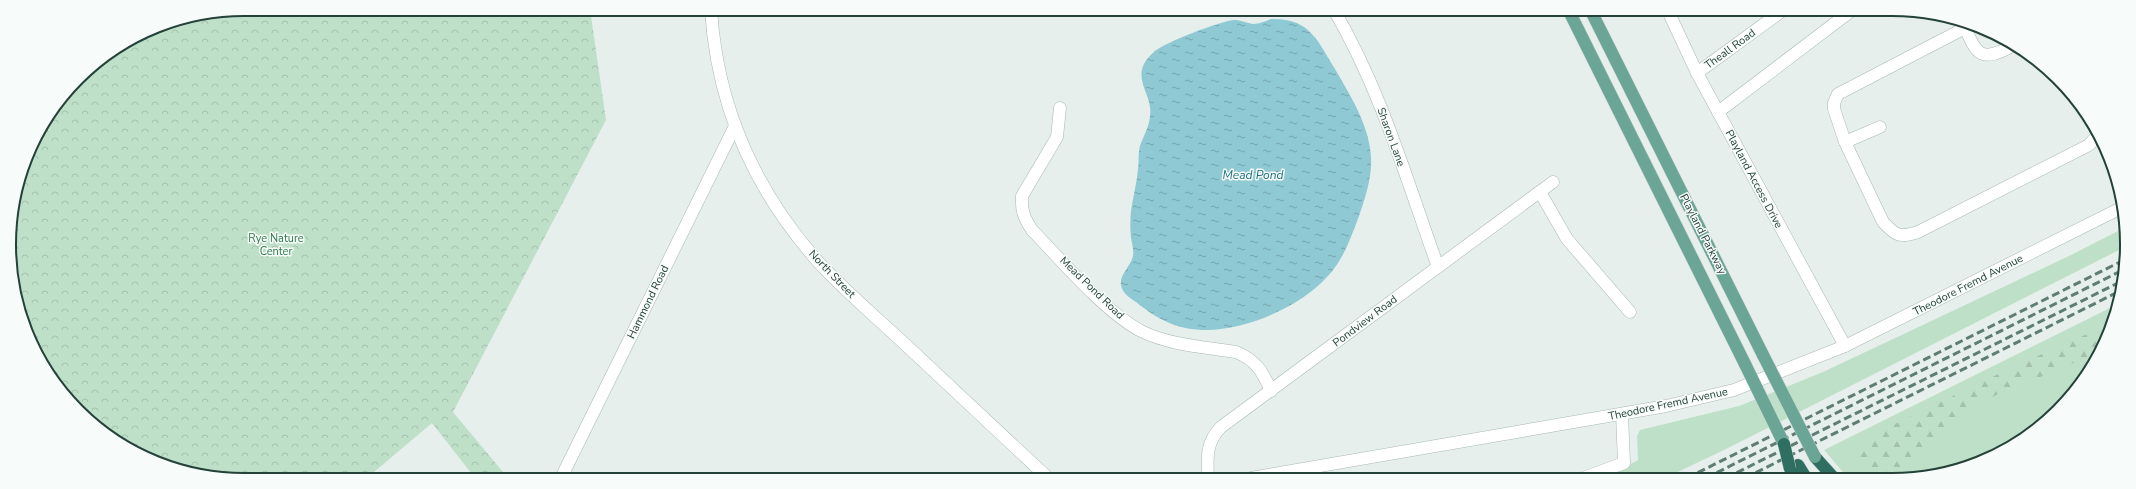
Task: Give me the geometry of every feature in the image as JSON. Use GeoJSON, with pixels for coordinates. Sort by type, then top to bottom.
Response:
{"type":"FeatureCollection","features":[{"type":"Feature","properties":{"kind":"highway"},"geometry":{"type":"LineString","coordinates":[[1784,444],[1793,471]]}},
{"type":"Feature","properties":{"kind":"highway"},"geometry":{"type":"LineString","coordinates":[[1814,457],[1820,473]]}},
{"type":"Feature","properties":{"kind":"highway"},"geometry":{"type":"LineString","coordinates":[[1814,457],[1829,473]]}},
{"type":"Feature","properties":{"kind":"main road","name":"Playland Parkway"},"geometry":{"type":"LineString","coordinates":[[1571,16],[1784,444]]}},
{"type":"Feature","properties":{"kind":"main road","name":"Playland Parkway"},"geometry":{"type":"LineString","coordinates":[[1594,16],[1814,457]]}},
{"type":"Feature","properties":{"kind":"street","name":"North Street"},"geometry":{"type":"LineString","coordinates":[[712,16],[721,76],[735,126],[746,156],[794,233],[814,257],[1043,473]]}},
{"type":"Feature","properties":{"kind":"street","name":"Sharon Lane"},"geometry":{"type":"LineString","coordinates":[[1337,16],[1368,78],[1383,113],[1438,267]]}},
{"type":"Feature","properties":{"kind":"street","name":"Playland Access Drive"},"geometry":{"type":"LineString","coordinates":[[1670,16],[1697,73],[1845,346]]}},
{"type":"Feature","properties":{"kind":"street","name":"Theall Road"},"geometry":{"type":"LineString","coordinates":[[1697,73],[1775,16]]}},
{"type":"Feature","properties":{"kind":"street"},"geometry":{"type":"LineString","coordinates":[[1718,112],[1844,16]]}},
{"type":"Feature","properties":{"kind":"street"},"geometry":{"type":"LineString","coordinates":[[1963,27],[1838,94],[1834,103],[1834,109],[1845,142],[1883,222],[1892,233],[1905,236],[1918,232],[2089,145],[2094,139]]}},
{"type":"Feature","properties":{"kind":"street"},"geometry":{"type":"LineString","coordinates":[[1964,28],[1974,48],[1979,53],[1987,55],[2003,51],[2008,48]]}},
{"type":"Feature","properties":{"kind":"street","name":"Mead Pond Road"},"geometry":{"type":"LineString","coordinates":[[1060,108],[1059,124],[1055,141],[1022,196],[1021,207],[1024,219],[1032,230],[1109,308],[1127,322],[1141,331],[1158,338],[1236,352],[1248,357],[1258,366],[1271,392]]}},
{"type":"Feature","properties":{"kind":"street","name":"Hammond Road"},"geometry":{"type":"LineString","coordinates":[[563,473],[735,126]]}},
{"type":"Feature","properties":{"kind":"street"},"geometry":{"type":"LineString","coordinates":[[1845,142],[1880,127]]}},
{"type":"Feature","properties":{"kind":"street","name":"Pondview Road"},"geometry":{"type":"LineString","coordinates":[[1208,473],[1207,457],[1209,445],[1214,434],[1553,182]]}},
{"type":"Feature","properties":{"kind":"street"},"geometry":{"type":"LineString","coordinates":[[1540,192],[1567,239],[1630,312]]}},
{"type":"Feature","properties":{"kind":"street","name":"Theodore Fremd Avenue"},"geometry":{"type":"LineString","coordinates":[[1303,473],[1711,397],[1734,390],[1845,346],[2117,210]]}},
{"type":"Feature","properties":{"kind":"street"},"geometry":{"type":"LineString","coordinates":[[1597,473],[1624,463],[1622,414]]}},
{"type":"Feature","properties":{"kind":"green space","name":"Rye Nature Center"},"geometry":{"type":"Polygon","coordinates":[[[230,16],[591,16],[606,120],[453,412],[504,473],[471,473],[432,423],[373,473],[230,473],[200,469],[157,456],[130,442],[105,426],[83,406],[63,384],[47,359],[33,332],[20,289],[16,259],[16,230],[20,200],[33,157],[47,130],[63,105],[83,83],[105,63],[130,47],[157,33],[200,20],[230,16]]]}},
{"type":"Feature","properties":{"kind":"green space"},"geometry":{"type":"Polygon","coordinates":[[[2120,230],[2120,250],[1724,450],[1676,473],[1615,473],[1638,460],[1637,436],[1640,430],[1739,406],[1823,372],[2071,255],[2120,230]]]}},
{"type":"Feature","properties":{"kind":"green space"},"geometry":{"type":"Polygon","coordinates":[[[2111,307],[2103,332],[2089,359],[2073,384],[2053,406],[2031,426],[2006,442],[1979,456],[1936,469],[1906,473],[1845,473],[1824,450],[2111,307]]]}},
{"type":"Feature","properties":{"kind":"green space"},"geometry":{"type":"Polygon","coordinates":[[[2105,326],[2091,355],[1998,394],[1945,425],[1905,473],[1872,473],[1858,467],[1856,455],[1864,439],[2017,365],[2105,326]]]}},
{"type":"Feature","properties":{"kind":"water","name":"Mead Pond"},"geometry":{"type":"Polygon","coordinates":[[[1271,19],[1295,22],[1311,33],[1323,49],[1353,100],[1363,123],[1370,146],[1371,165],[1368,188],[1364,202],[1350,240],[1338,263],[1327,277],[1313,290],[1297,301],[1262,319],[1243,325],[1207,330],[1197,330],[1178,326],[1152,314],[1127,295],[1121,285],[1123,274],[1133,256],[1130,230],[1131,209],[1138,174],[1139,149],[1150,116],[1150,108],[1141,77],[1142,69],[1146,61],[1154,52],[1169,43],[1193,33],[1228,21],[1237,20],[1253,24],[1271,19]]]}},
{"type":"Feature","properties":{"kind":"railway"},"geometry":{"type":"LineString","coordinates":[[1697,473],[2120,262]]}},
{"type":"Feature","properties":{"kind":"railway"},"geometry":{"type":"LineString","coordinates":[[1716,473],[2118,272]]}},
{"type":"Feature","properties":{"kind":"railway"},"geometry":{"type":"LineString","coordinates":[[1736,473],[2117,284]]}},
{"type":"Feature","properties":{"kind":"railway"},"geometry":{"type":"LineString","coordinates":[[1755,473],[2115,294]]}}]}
